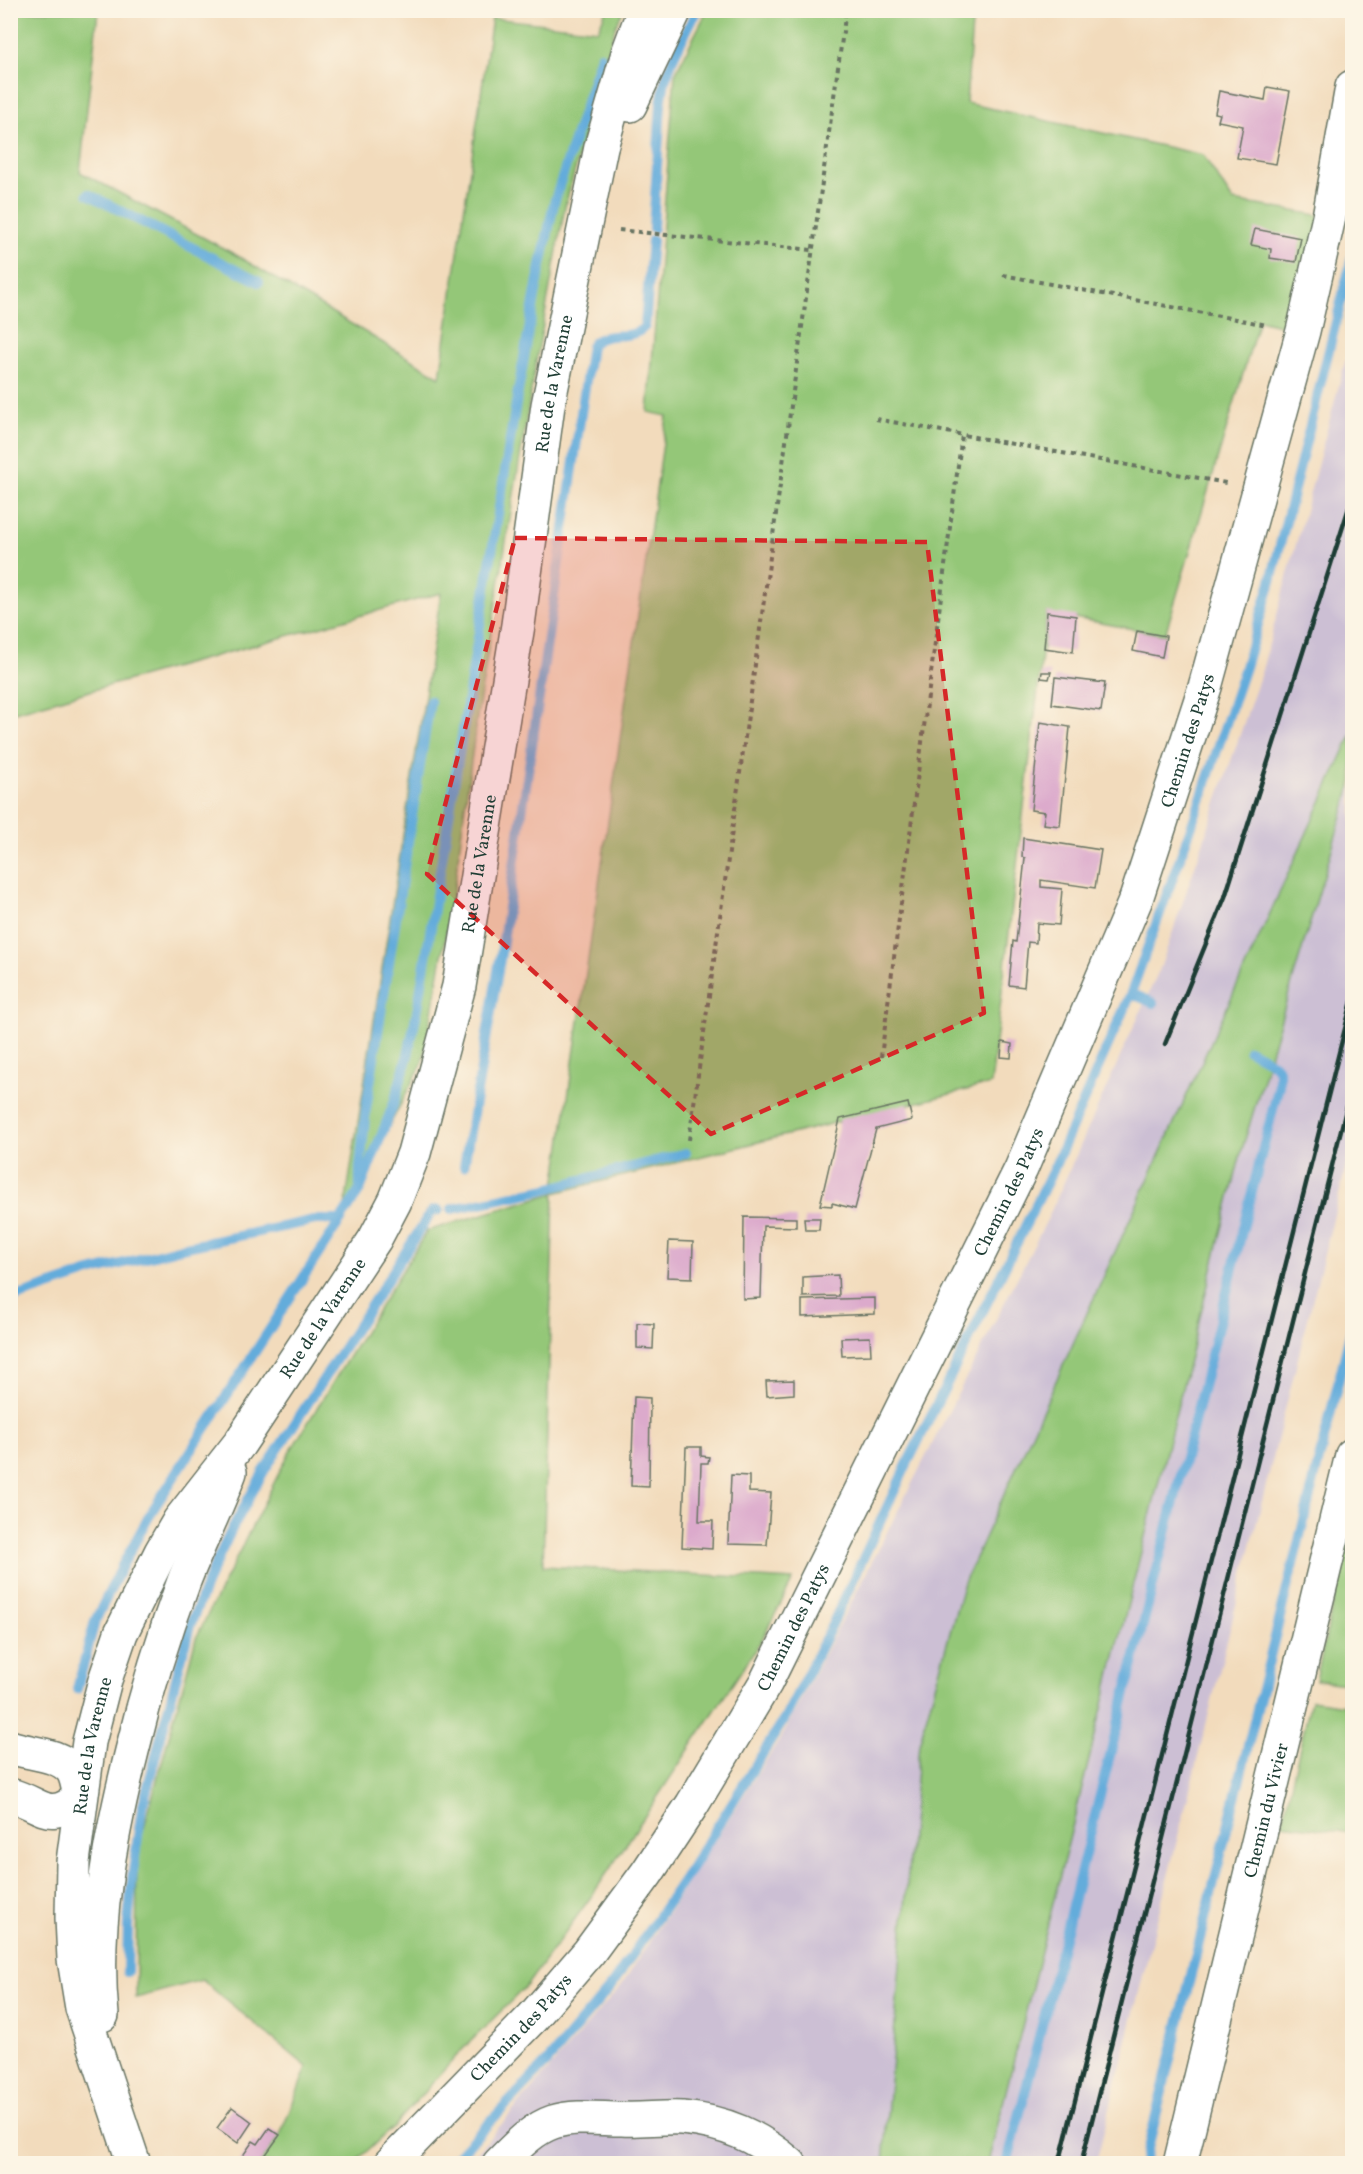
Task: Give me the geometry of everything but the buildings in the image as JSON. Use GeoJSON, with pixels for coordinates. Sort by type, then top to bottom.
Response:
{"type":"FeatureCollection","features":[{"type":"Feature","properties":{"kind":"street","name":"Rue de la Varenne"},"geometry":{"type":"LineString","coordinates":[[134,2163],[82,2008],[74,1959],[73,1862],[80,1797],[91,1731],[105,1680],[141,1588],[179,1521],[240,1443],[375,1239],[395,1201],[414,1153],[459,986],[518,625],[548,405],[601,147],[628,53],[644,10]]}},
{"type":"Feature","properties":{"kind":"street","name":"Rue de la Varenne"},"geometry":{"type":"LineString","coordinates":[[584,232],[622,123],[675,10]]}},
{"type":"Feature","properties":{"kind":"street","name":"Chemin des Patys"},"geometry":{"type":"LineString","coordinates":[[390,2163],[533,2017],[589,1952],[647,1873],[692,1805],[766,1682],[1021,1169],[1136,899],[1205,687],[1303,331],[1329,217],[1353,87]]}},
{"type":"Feature","properties":{"kind":"street","name":"Rue de la Varenne"},"geometry":{"type":"LineString","coordinates":[[108,2082],[100,1994],[99,1934],[104,1889],[119,1804],[140,1718],[170,1621],[185,1578],[222,1495],[240,1443]]}},
{"type":"Feature","properties":{"kind":"street","name":"Chemin du Vivier"},"geometry":{"type":"LineString","coordinates":[[1180,2163],[1353,1455]]}},
{"type":"Feature","properties":{"kind":"street"},"geometry":{"type":"LineString","coordinates":[[10,1747],[49,1757],[67,1766],[72,1770],[80,1797]]}},
{"type":"Feature","properties":{"kind":"street"},"geometry":{"type":"LineString","coordinates":[[10,1795],[20,1797],[47,1811],[58,1811],[68,1807],[80,1797],[119,1804]]}},
{"type":"Feature","properties":{"kind":"street"},"geometry":{"type":"LineString","coordinates":[[499,2163],[536,2130],[555,2121],[592,2118],[681,2118],[711,2123],[747,2134],[790,2163]]}},
{"type":"Feature","properties":{"kind":"path"},"geometry":{"type":"LineString","coordinates":[[689,1140],[846,10]]}},
{"type":"Feature","properties":{"kind":"path"},"geometry":{"type":"LineString","coordinates":[[584,232],[812,250]]}},
{"type":"Feature","properties":{"kind":"path"},"geometry":{"type":"LineString","coordinates":[[1003,275],[1303,331]]}},
{"type":"Feature","properties":{"kind":"path"},"geometry":{"type":"LineString","coordinates":[[876,419],[1259,489]]}},
{"type":"Feature","properties":{"kind":"path"},"geometry":{"type":"LineString","coordinates":[[881,1057],[962,435]]}},
{"type":"Feature","properties":{"kind":"highlighted area"},"geometry":{"type":"Polygon","coordinates":[[[515,538],[927,542],[984,1013],[711,1134],[427,874],[515,538]]]}},
{"type":"Feature","properties":{"kind":"shaded area"},"geometry":{"type":"Polygon","coordinates":[[[1352,337],[1352,1143],[1096,2163],[467,2164],[621,1986],[784,1733],[1047,1220],[1161,966],[1262,670],[1352,337]]]}},
{"type":"Feature","properties":{"kind":"green space"},"geometry":{"type":"Polygon","coordinates":[[[11,11],[98,11],[80,172],[236,255],[440,377],[492,18],[598,30],[606,11],[623,11],[615,28],[566,202],[534,373],[477,717],[454,889],[423,1062],[344,1212],[441,593],[11,713],[11,11]]]}},
{"type":"Feature","properties":{"kind":"green space"},"geometry":{"type":"Polygon","coordinates":[[[707,11],[973,11],[966,103],[1203,155],[1233,201],[1329,217],[1303,331],[1259,320],[1165,635],[1047,613],[991,1084],[554,1193],[667,416],[648,412],[675,74],[707,11]]]}},
{"type":"Feature","properties":{"kind":"green space"},"geometry":{"type":"Polygon","coordinates":[[[1352,734],[1352,782],[1241,1153],[988,2163],[883,2163],[919,1744],[964,1582],[1352,734]]]}},
{"type":"Feature","properties":{"kind":"green space"},"geometry":{"type":"Polygon","coordinates":[[[554,1193],[543,1566],[793,1580],[761,1641],[593,1894],[527,1985],[460,2052],[394,2126],[354,2163],[259,2163],[280,2135],[307,2067],[202,1980],[136,1998],[137,1853],[196,1638],[289,1453],[427,1231],[554,1193]]]}},
{"type":"Feature","properties":{"kind":"green space"},"geometry":{"type":"Polygon","coordinates":[[[1352,1519],[1352,1685],[1316,1680],[1352,1519]]]}},
{"type":"Feature","properties":{"kind":"green space"},"geometry":{"type":"Polygon","coordinates":[[[1311,1700],[1352,1706],[1352,1833],[1282,1824],[1311,1700]]]}},
{"type":"Feature","properties":{"kind":"waterway"},"geometry":{"type":"LineString","coordinates":[[653,228],[661,104],[665,81],[674,56],[697,10]]}},
{"type":"Feature","properties":{"kind":"waterway"},"geometry":{"type":"LineString","coordinates":[[77,1689],[95,1621],[123,1564],[152,1511],[360,1190],[394,1103],[408,1055],[418,1007],[538,280],[554,203],[601,56]]}},
{"type":"Feature","properties":{"kind":"waterway"},"geometry":{"type":"LineString","coordinates":[[88,194],[259,282]]}},
{"type":"Feature","properties":{"kind":"waterway"},"geometry":{"type":"LineString","coordinates":[[464,1166],[502,948],[591,346],[603,338],[632,334],[645,326],[652,240]]}},
{"type":"Feature","properties":{"kind":"waterway"},"geometry":{"type":"LineString","coordinates":[[1153,1003],[1131,993],[1193,822],[1270,585],[1352,258]]}},
{"type":"Feature","properties":{"kind":"waterway"},"geometry":{"type":"LineString","coordinates":[[360,1185],[366,1109],[430,701]]}},
{"type":"Feature","properties":{"kind":"waterway"},"geometry":{"type":"LineString","coordinates":[[450,2164],[548,2061],[611,1986],[692,1867],[785,1718],[830,1629],[909,1460],[1054,1168],[1131,993]]}},
{"type":"Feature","properties":{"kind":"waterway"},"geometry":{"type":"LineString","coordinates":[[1007,2164],[1279,1085],[1279,1070],[1273,1063],[1249,1050]]}},
{"type":"Feature","properties":{"kind":"waterway"},"geometry":{"type":"LineString","coordinates":[[452,1209],[542,1190],[686,1153]]}},
{"type":"Feature","properties":{"kind":"waterway"},"geometry":{"type":"LineString","coordinates":[[127,1972],[132,1878],[142,1808],[190,1626],[210,1575],[264,1471],[432,1211],[439,1210]]}},
{"type":"Feature","properties":{"kind":"waterway"},"geometry":{"type":"LineString","coordinates":[[10,1299],[90,1272],[181,1248],[315,1220],[341,1220]]}},
{"type":"Feature","properties":{"kind":"waterway"},"geometry":{"type":"LineString","coordinates":[[1144,2164],[1352,1327]]}},
{"type":"Feature","properties":{"kind":"railway"},"geometry":{"type":"LineString","coordinates":[[1165,1044],[1225,897],[1352,498]]}},
{"type":"Feature","properties":{"kind":"railway"},"geometry":{"type":"LineString","coordinates":[[1059,2164],[1352,1001]]}},
{"type":"Feature","properties":{"kind":"railway"},"geometry":{"type":"LineString","coordinates":[[1081,2164],[1352,1086]]}}]}
